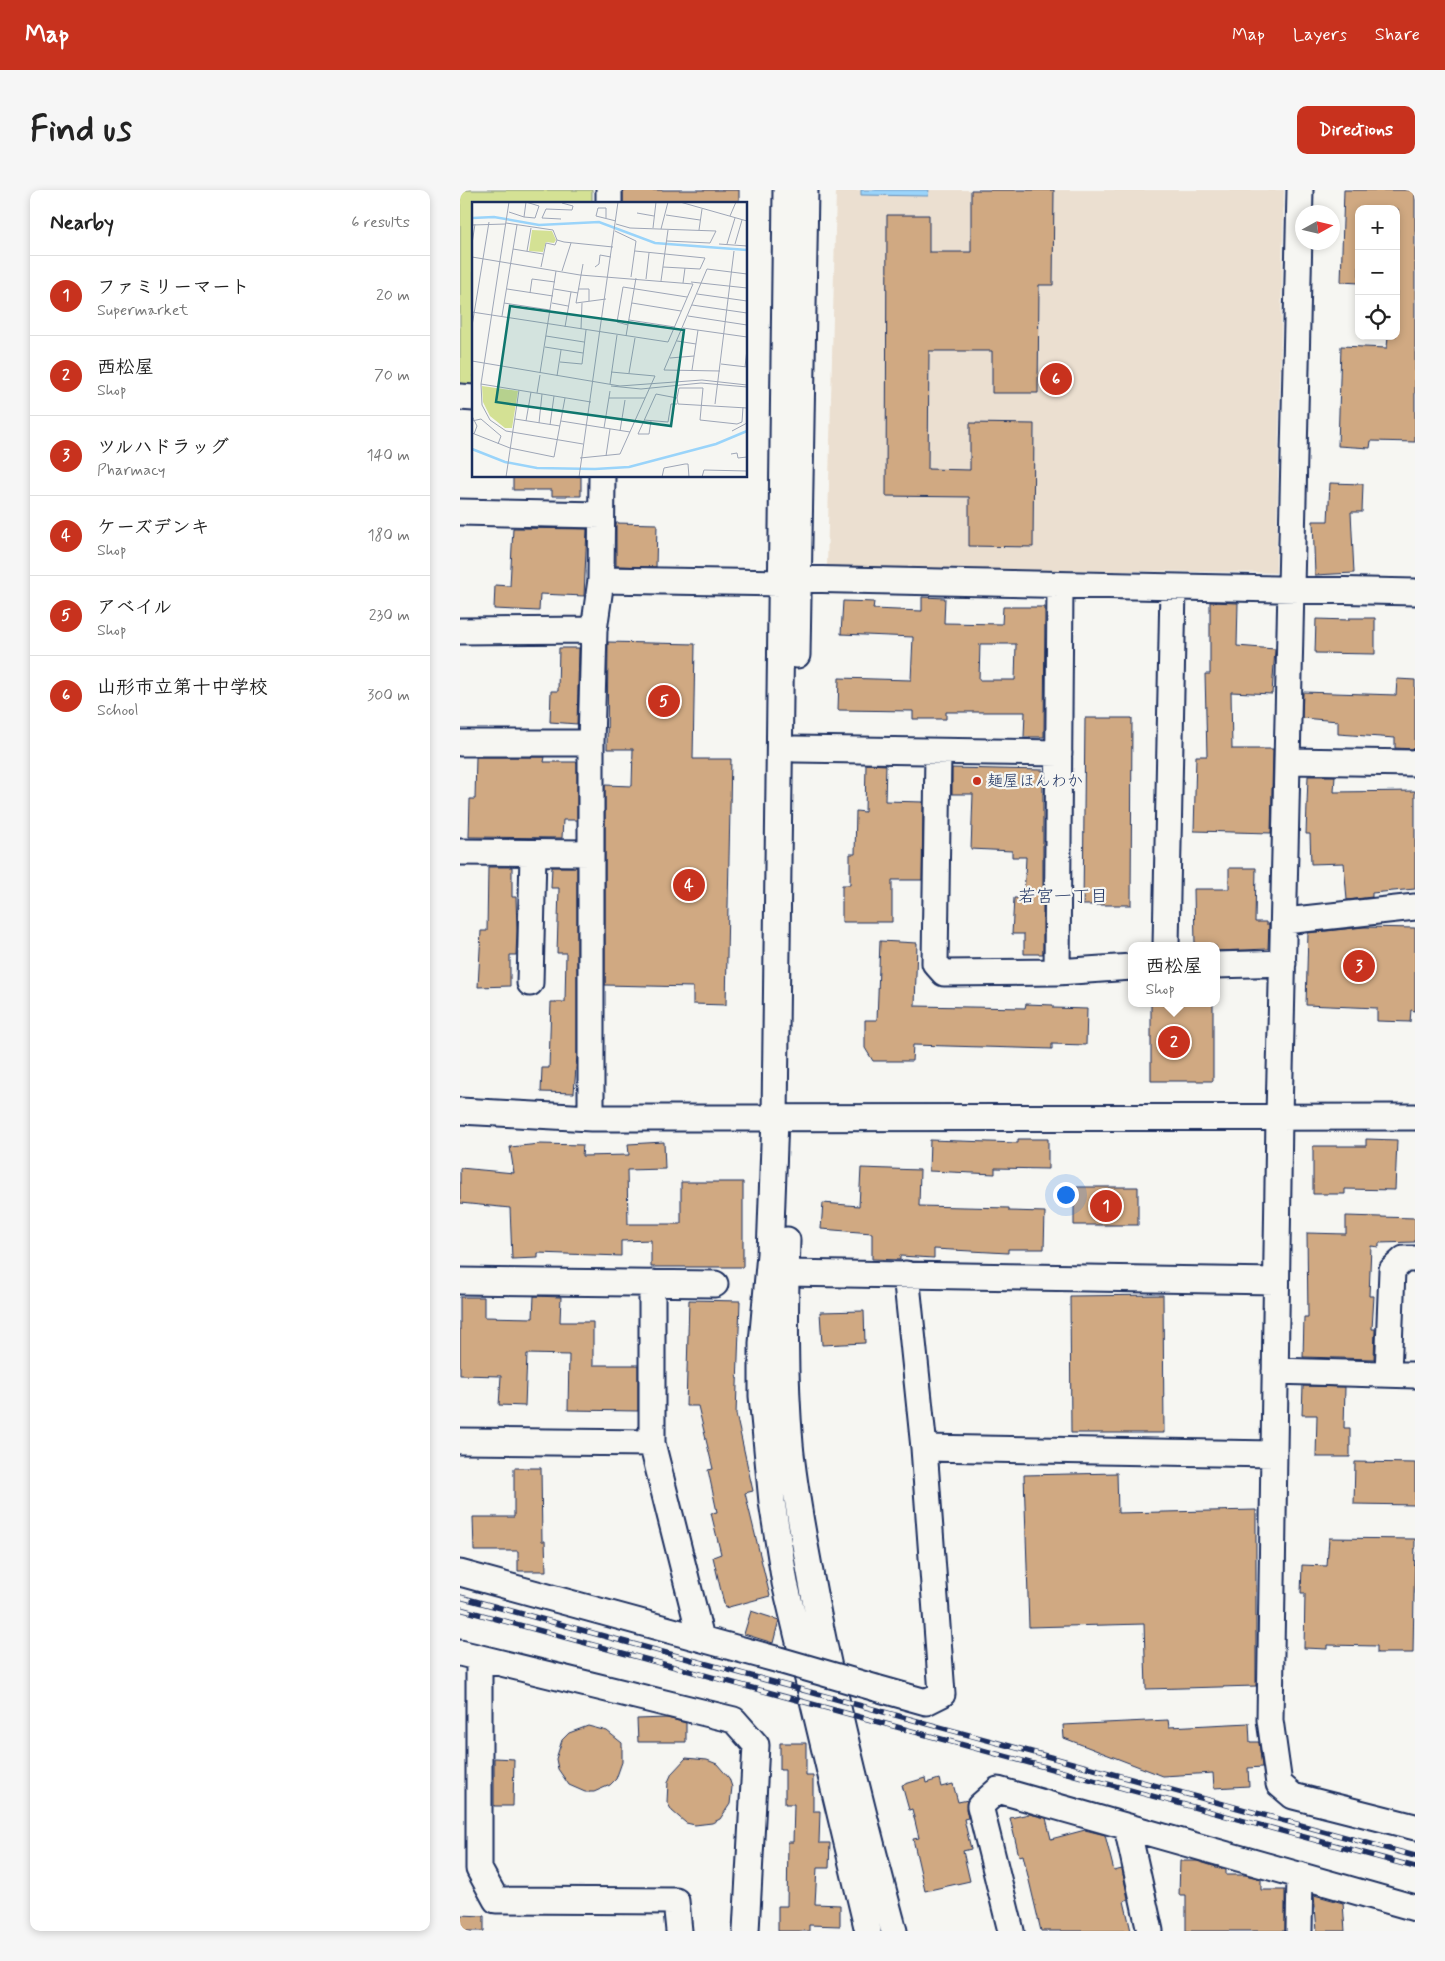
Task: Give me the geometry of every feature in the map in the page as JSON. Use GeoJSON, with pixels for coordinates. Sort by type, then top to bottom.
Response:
{"type":"FeatureCollection","features":[{"type":"Feature","properties":{"kind":"street"},"geometry":{"type":"LineString","coordinates":[[786,190],[789,581],[795,749],[783,1117],[762,1344],[762,1396],[771,1493],[785,1583],[868,1931]]}},
{"type":"Feature","properties":{"kind":"street"},"geometry":{"type":"LineString","coordinates":[[805,190],[781,751],[786,1379],[790,1444],[825,1651],[894,1931]]}},
{"type":"Feature","properties":{"kind":"street"},"geometry":{"type":"LineString","coordinates":[[1300,190],[1285,921],[1279,1116],[1270,1720],[1279,1784],[1293,1796],[1415,1827]]}},
{"type":"Feature","properties":{"kind":"street"},"geometry":{"type":"LineString","coordinates":[[591,1118],[590,743],[594,630],[601,580],[602,478]]}},
{"type":"Feature","properties":{"kind":"street"},"geometry":{"type":"LineString","coordinates":[[460,512],[602,515]]}},
{"type":"Feature","properties":{"kind":"street"},"geometry":{"type":"LineString","coordinates":[[601,580],[789,581],[1415,592]]}},
{"type":"Feature","properties":{"kind":"street"},"geometry":{"type":"LineString","coordinates":[[1057,972],[1060,586]]}},
{"type":"Feature","properties":{"kind":"street"},"geometry":{"type":"LineString","coordinates":[[1166,942],[1173,587]]}},
{"type":"Feature","properties":{"kind":"street"},"geometry":{"type":"LineString","coordinates":[[460,631],[594,630]]}},
{"type":"Feature","properties":{"kind":"street"},"geometry":{"type":"LineString","coordinates":[[460,743],[590,743]]}},
{"type":"Feature","properties":{"kind":"street"},"geometry":{"type":"LineString","coordinates":[[795,749],[938,753],[1059,753]]}},
{"type":"Feature","properties":{"kind":"street"},"geometry":{"type":"LineString","coordinates":[[938,753],[935,962],[944,973],[1057,972],[1128,967]]}},
{"type":"Feature","properties":{"kind":"street"},"geometry":{"type":"LineString","coordinates":[[1288,760],[1415,763]]}},
{"type":"Feature","properties":{"kind":"street"},"geometry":{"type":"LineString","coordinates":[[460,852],[589,854]]}},
{"type":"Feature","properties":{"kind":"street"},"geometry":{"type":"LineString","coordinates":[[530,983],[533,854]]}},
{"type":"Feature","properties":{"kind":"street"},"geometry":{"type":"LineString","coordinates":[[1285,921],[1415,907]]}},
{"type":"Feature","properties":{"kind":"street"},"geometry":{"type":"LineString","coordinates":[[1220,964],[1283,964]]}},
{"type":"Feature","properties":{"kind":"street"},"geometry":{"type":"LineString","coordinates":[[460,1111],[591,1118],[1415,1117]]}},
{"type":"Feature","properties":{"kind":"street"},"geometry":{"type":"LineString","coordinates":[[1388,1374],[1392,1270],[1404,1259],[1415,1259]]}},
{"type":"Feature","properties":{"kind":"street"},"geometry":{"type":"LineString","coordinates":[[786,1273],[1276,1281]]}},
{"type":"Feature","properties":{"kind":"street"},"geometry":{"type":"LineString","coordinates":[[460,1573],[701,1638],[926,1702],[942,1694],[924,1448],[906,1274]]}},
{"type":"Feature","properties":{"kind":"street"},"geometry":{"type":"LineString","coordinates":[[460,1281],[715,1284]]}},
{"type":"Feature","properties":{"kind":"street"},"geometry":{"type":"LineString","coordinates":[[652,1283],[652,1443],[701,1638]]}},
{"type":"Feature","properties":{"kind":"street"},"geometry":{"type":"LineString","coordinates":[[1276,1371],[1415,1375]]}},
{"type":"Feature","properties":{"kind":"street"},"geometry":{"type":"LineString","coordinates":[[460,1441],[652,1443]]}},
{"type":"Feature","properties":{"kind":"street"},"geometry":{"type":"LineString","coordinates":[[924,1448],[1274,1454]]}},
{"type":"Feature","properties":{"kind":"street"},"geometry":{"type":"LineString","coordinates":[[678,1931],[676,1901],[496,1900],[479,1869],[469,1731],[470,1655],[734,1720],[756,1745],[746,1931]]}},
{"type":"Feature","properties":{"kind":"street"},"geometry":{"type":"LineString","coordinates":[[1011,1931],[980,1806],[998,1790],[1415,1908]]}},
{"type":"Feature","properties":{"kind":"street"},"geometry":{"type":"LineString","coordinates":[[1127,1827],[1150,1931]]}},
{"type":"Feature","properties":{"kind":"street"},"geometry":{"type":"LineString","coordinates":[[1298,1931],[1300,1875]]}},
{"type":"Feature","properties":{"kind":"shaded area"},"geometry":{"type":"Polygon","coordinates":[[[836,190],[1284,190],[1276,573],[827,567],[836,190]]]}},
{"type":"Feature","properties":{"kind":"green space"},"geometry":{"type":"Polygon","coordinates":[[[460,190],[592,190],[592,202],[472,202],[472,385],[460,385],[460,190]]]}},
{"type":"Feature","properties":{"kind":"water"},"geometry":{"type":"Polygon","coordinates":[[[861,190],[929,190],[928,196],[861,195],[861,190]]]}},
{"type":"Feature","properties":{"kind":"building"},"geometry":{"type":"Polygon","coordinates":[[[623,190],[739,190],[739,202],[623,202],[623,190]]]}},
{"type":"Feature","properties":{"kind":"building"},"geometry":{"type":"Polygon","coordinates":[[[971,190],[1054,190],[1053,285],[1039,285],[1038,393],[992,393],[992,351],[929,351],[928,469],[970,470],[970,423],[1034,424],[1033,547],[969,546],[969,497],[886,496],[887,215],[929,215],[929,252],[971,252],[971,190]]]}},
{"type":"Feature","properties":{"kind":"building"},"geometry":{"type":"Polygon","coordinates":[[[1344,190],[1415,190],[1415,442],[1371,441],[1370,448],[1338,446],[1341,346],[1387,348],[1388,340],[1400,340],[1400,205],[1355,205],[1355,283],[1341,282],[1344,190]]]}},
{"type":"Feature","properties":{"kind":"building"},"geometry":{"type":"Polygon","coordinates":[[[513,478],[581,478],[581,496],[552,496],[552,490],[513,490],[513,478]]]}},
{"type":"Feature","properties":{"kind":"building"},"geometry":{"type":"Polygon","coordinates":[[[1330,483],[1363,484],[1362,512],[1351,512],[1354,573],[1315,575],[1313,521],[1328,521],[1330,483]]]}},
{"type":"Feature","properties":{"kind":"building"},"geometry":{"type":"Polygon","coordinates":[[[616,523],[657,524],[656,567],[616,566],[616,523]]]}},
{"type":"Feature","properties":{"kind":"building"},"geometry":{"type":"Polygon","coordinates":[[[513,528],[587,529],[584,596],[540,594],[539,611],[494,609],[495,585],[510,586],[513,528]]]}},
{"type":"Feature","properties":{"kind":"building"},"geometry":{"type":"Polygon","coordinates":[[[922,597],[945,598],[944,623],[1002,624],[1003,607],[1045,607],[1044,737],[1024,737],[1025,712],[946,712],[946,719],[913,719],[913,711],[838,710],[839,678],[911,680],[913,637],[841,634],[843,601],[874,602],[873,609],[922,611],[922,597]],[[980,644],[979,680],[1015,680],[1016,644],[980,644]]]}},
{"type":"Feature","properties":{"kind":"building"},"geometry":{"type":"Polygon","coordinates":[[[1210,602],[1238,603],[1237,646],[1275,649],[1272,694],[1231,692],[1232,749],[1273,749],[1271,833],[1194,831],[1196,756],[1207,756],[1205,674],[1210,674],[1210,602]]]}},
{"type":"Feature","properties":{"kind":"building"},"geometry":{"type":"Polygon","coordinates":[[[1349,618],[1375,618],[1375,654],[1315,653],[1316,619],[1349,620],[1349,618]]]}},
{"type":"Feature","properties":{"kind":"building"},"geometry":{"type":"Polygon","coordinates":[[[608,642],[695,644],[693,759],[731,759],[726,1005],[693,1004],[693,987],[605,985],[605,785],[632,786],[633,749],[607,749],[608,642]]]}},
{"type":"Feature","properties":{"kind":"building"},"geometry":{"type":"Polygon","coordinates":[[[559,648],[579,648],[577,724],[550,722],[551,691],[558,691],[559,648]]]}},
{"type":"Feature","properties":{"kind":"building"},"geometry":{"type":"Polygon","coordinates":[[[1397,679],[1415,680],[1415,749],[1395,748],[1395,738],[1338,734],[1338,721],[1302,718],[1303,692],[1396,695],[1397,679]]]}},
{"type":"Feature","properties":{"kind":"building"},"geometry":{"type":"Polygon","coordinates":[[[1085,718],[1132,718],[1131,905],[1083,905],[1085,718]]]}},
{"type":"Feature","properties":{"kind":"building"},"geometry":{"type":"Polygon","coordinates":[[[476,757],[545,757],[544,762],[577,762],[577,820],[563,820],[562,838],[469,837],[470,799],[475,799],[476,757]]]}},
{"type":"Feature","properties":{"kind":"building"},"geometry":{"type":"Polygon","coordinates":[[[866,764],[886,765],[885,801],[923,802],[922,880],[892,880],[892,922],[842,922],[842,885],[850,885],[850,854],[855,854],[856,811],[865,812],[866,764]]]}},
{"type":"Feature","properties":{"kind":"building"},"geometry":{"type":"Polygon","coordinates":[[[952,768],[1043,770],[1043,954],[1024,954],[1024,934],[1012,934],[1014,898],[1024,898],[1026,857],[1012,857],[1012,851],[971,849],[973,794],[952,794],[952,768]]]}},
{"type":"Feature","properties":{"kind":"building"},"geometry":{"type":"Polygon","coordinates":[[[1308,776],[1335,776],[1334,792],[1415,791],[1415,889],[1372,893],[1372,897],[1347,900],[1344,863],[1311,864],[1310,834],[1306,834],[1308,776]]]}},
{"type":"Feature","properties":{"kind":"building"},"geometry":{"type":"Polygon","coordinates":[[[488,867],[512,867],[512,897],[516,897],[517,931],[516,955],[510,955],[510,986],[478,987],[481,931],[487,931],[488,867]]]}},
{"type":"Feature","properties":{"kind":"building"},"geometry":{"type":"Polygon","coordinates":[[[552,867],[577,867],[577,1055],[574,1093],[541,1092],[542,1068],[549,1068],[551,1002],[565,1002],[566,953],[557,953],[559,888],[551,888],[552,867]]]}},
{"type":"Feature","properties":{"kind":"building"},"geometry":{"type":"Polygon","coordinates":[[[1229,868],[1256,868],[1255,922],[1266,922],[1266,924],[1269,924],[1268,949],[1220,951],[1220,942],[1195,942],[1194,889],[1229,889],[1229,868]]]}},
{"type":"Feature","properties":{"kind":"building"},"geometry":{"type":"Polygon","coordinates":[[[1364,927],[1415,928],[1415,1011],[1411,1010],[1410,1022],[1377,1021],[1377,1008],[1306,1005],[1308,933],[1364,927]]]}},
{"type":"Feature","properties":{"kind":"building"},"geometry":{"type":"Polygon","coordinates":[[[880,941],[917,943],[915,1006],[1025,1008],[1026,1004],[1053,1005],[1053,1008],[1087,1009],[1086,1045],[1052,1044],[1052,1049],[913,1045],[912,1061],[873,1061],[865,1048],[865,1020],[877,1020],[880,941]]]}},
{"type":"Feature","properties":{"kind":"building"},"geometry":{"type":"Polygon","coordinates":[[[1151,1007],[1213,1007],[1213,1081],[1151,1081],[1151,1007]]]}},
{"type":"Feature","properties":{"kind":"building"},"geometry":{"type":"Polygon","coordinates":[[[1018,1139],[1048,1139],[1048,1169],[995,1168],[995,1174],[929,1171],[930,1140],[1018,1143],[1018,1139]]]}},
{"type":"Feature","properties":{"kind":"building"},"geometry":{"type":"Polygon","coordinates":[[[1366,1139],[1397,1140],[1395,1190],[1345,1189],[1345,1194],[1313,1194],[1313,1146],[1366,1146],[1366,1139]]]}},
{"type":"Feature","properties":{"kind":"building"},"geometry":{"type":"Polygon","coordinates":[[[664,1142],[665,1169],[627,1170],[628,1224],[681,1224],[681,1182],[743,1182],[743,1267],[651,1267],[651,1240],[621,1241],[621,1256],[538,1253],[538,1258],[512,1259],[510,1208],[460,1203],[460,1168],[514,1173],[510,1147],[540,1144],[583,1145],[582,1156],[629,1155],[628,1144],[664,1142]]]}},
{"type":"Feature","properties":{"kind":"building"},"geometry":{"type":"Polygon","coordinates":[[[861,1168],[920,1170],[919,1206],[1009,1208],[1009,1211],[1045,1212],[1044,1249],[1008,1249],[1008,1253],[934,1249],[934,1258],[900,1256],[900,1260],[872,1259],[872,1233],[821,1229],[823,1203],[859,1206],[861,1168]]]}},
{"type":"Feature","properties":{"kind":"building"},"geometry":{"type":"Polygon","coordinates":[[[1074,1187],[1138,1187],[1138,1225],[1074,1225],[1074,1187]]]}},
{"type":"Feature","properties":{"kind":"building"},"geometry":{"type":"Polygon","coordinates":[[[1346,1216],[1415,1218],[1415,1242],[1379,1243],[1379,1247],[1371,1246],[1369,1296],[1374,1296],[1372,1329],[1375,1329],[1374,1359],[1303,1357],[1304,1317],[1308,1317],[1307,1233],[1346,1234],[1346,1216]]]}},
{"type":"Feature","properties":{"kind":"building"},"geometry":{"type":"Polygon","coordinates":[[[1163,1295],[1164,1433],[1071,1433],[1070,1296],[1163,1295]]]}},
{"type":"Feature","properties":{"kind":"building"},"geometry":{"type":"Polygon","coordinates":[[[534,1296],[561,1297],[560,1322],[593,1322],[593,1365],[638,1365],[638,1411],[568,1410],[569,1355],[527,1354],[525,1406],[499,1405],[501,1376],[460,1375],[460,1297],[484,1297],[484,1317],[533,1318],[534,1296]]]}},
{"type":"Feature","properties":{"kind":"building"},"geometry":{"type":"Polygon","coordinates":[[[689,1300],[740,1301],[736,1414],[753,1491],[745,1493],[770,1596],[725,1608],[713,1557],[721,1554],[711,1513],[717,1512],[708,1470],[713,1469],[698,1406],[686,1406],[689,1300]]]}},
{"type":"Feature","properties":{"kind":"building"},"geometry":{"type":"Polygon","coordinates":[[[864,1311],[865,1343],[822,1345],[820,1312],[864,1311]]]}},
{"type":"Feature","properties":{"kind":"building"},"geometry":{"type":"Polygon","coordinates":[[[1303,1386],[1345,1387],[1344,1428],[1350,1428],[1350,1457],[1316,1457],[1317,1415],[1302,1415],[1303,1386]]]}},
{"type":"Feature","properties":{"kind":"building"},"geometry":{"type":"Polygon","coordinates":[[[1355,1462],[1415,1463],[1415,1505],[1354,1504],[1355,1462]]]}},
{"type":"Feature","properties":{"kind":"building"},"geometry":{"type":"Polygon","coordinates":[[[514,1468],[541,1468],[542,1541],[545,1541],[546,1571],[518,1571],[518,1551],[474,1551],[473,1517],[514,1517],[514,1468]]]}},
{"type":"Feature","properties":{"kind":"building"},"geometry":{"type":"Polygon","coordinates":[[[1117,1473],[1118,1513],[1256,1510],[1256,1686],[1146,1689],[1144,1624],[1029,1627],[1024,1475],[1117,1473]]]}},
{"type":"Feature","properties":{"kind":"building"},"geometry":{"type":"Polygon","coordinates":[[[1329,1538],[1415,1539],[1413,1653],[1377,1653],[1377,1646],[1327,1645],[1327,1649],[1304,1648],[1305,1593],[1301,1593],[1302,1565],[1327,1566],[1329,1538]]]}},
{"type":"Feature","properties":{"kind":"building"},"geometry":{"type":"Polygon","coordinates":[[[751,1611],[779,1620],[773,1643],[744,1634],[751,1611]]]}},
{"type":"Feature","properties":{"kind":"building"},"geometry":{"type":"Polygon","coordinates":[[[667,1718],[686,1723],[686,1742],[638,1742],[637,1719],[667,1718]]]}},
{"type":"Feature","properties":{"kind":"building"},"geometry":{"type":"Polygon","coordinates":[[[1168,1720],[1169,1727],[1249,1723],[1250,1742],[1259,1742],[1262,1767],[1248,1768],[1249,1786],[1214,1788],[1213,1773],[1163,1776],[1064,1738],[1063,1725],[1168,1720]]]}},
{"type":"Feature","properties":{"kind":"building"},"geometry":{"type":"Polygon","coordinates":[[[588,1726],[607,1731],[622,1743],[622,1762],[616,1779],[610,1785],[594,1792],[585,1792],[569,1785],[558,1769],[556,1759],[562,1740],[569,1733],[588,1726]]]}},
{"type":"Feature","properties":{"kind":"building"},"geometry":{"type":"Polygon","coordinates":[[[780,1743],[806,1743],[806,1776],[813,1776],[813,1811],[820,1811],[819,1843],[830,1843],[829,1868],[817,1868],[815,1904],[840,1905],[840,1926],[809,1925],[809,1931],[778,1931],[778,1906],[787,1906],[788,1842],[793,1842],[794,1804],[785,1804],[785,1770],[780,1770],[780,1743]]]}},
{"type":"Feature","properties":{"kind":"building"},"geometry":{"type":"Polygon","coordinates":[[[494,1758],[514,1759],[513,1806],[494,1806],[494,1758]]]}},
{"type":"Feature","properties":{"kind":"building"},"geometry":{"type":"Polygon","coordinates":[[[686,1758],[707,1760],[717,1764],[729,1778],[732,1787],[730,1804],[720,1819],[712,1823],[695,1825],[686,1823],[672,1811],[667,1802],[668,1782],[672,1773],[686,1758]]]}},
{"type":"Feature","properties":{"kind":"building"},"geometry":{"type":"Polygon","coordinates":[[[925,1778],[926,1783],[939,1779],[941,1787],[953,1784],[958,1802],[968,1800],[966,1809],[968,1818],[964,1819],[971,1849],[963,1851],[970,1881],[925,1891],[913,1839],[919,1838],[912,1809],[909,1810],[902,1785],[925,1778]]]}},
{"type":"Feature","properties":{"kind":"building"},"geometry":{"type":"Polygon","coordinates":[[[1029,1814],[1046,1818],[1051,1839],[1085,1830],[1105,1835],[1114,1871],[1122,1869],[1128,1899],[1124,1901],[1131,1931],[1041,1931],[1023,1855],[1019,1856],[1010,1818],[1029,1814]]]}},
{"type":"Feature","properties":{"kind":"building"},"geometry":{"type":"Polygon","coordinates":[[[1180,1861],[1197,1861],[1226,1870],[1226,1875],[1245,1875],[1261,1879],[1261,1890],[1285,1890],[1285,1931],[1186,1931],[1186,1895],[1179,1895],[1180,1861]]]}},
{"type":"Feature","properties":{"kind":"building"},"geometry":{"type":"Polygon","coordinates":[[[1314,1895],[1343,1903],[1345,1931],[1317,1931],[1314,1895]]]}},
{"type":"Feature","properties":{"kind":"building"},"geometry":{"type":"Polygon","coordinates":[[[460,1915],[484,1916],[484,1931],[460,1931],[460,1915]]]}},
{"type":"Feature","properties":{"kind":"railway"},"geometry":{"type":"LineString","coordinates":[[460,1597],[1415,1856]]}},
{"type":"Feature","properties":{"kind":"railway"},"geometry":{"type":"LineString","coordinates":[[460,1609],[1415,1867]]}},
{"type":"Feature","properties":{"kind":"place","name":"山形市立第十中学校"},"geometry":{"type":"Point","coordinates":[1056,379]}},
{"type":"Feature","properties":{"kind":"place","name":"アベイル"},"geometry":{"type":"Point","coordinates":[664,701]}},
{"type":"Feature","properties":{"kind":"place","name":"麺屋ほんわか"},"geometry":{"type":"Point","coordinates":[977,781]}},
{"type":"Feature","properties":{"kind":"place","name":"ケーズデンキ"},"geometry":{"type":"Point","coordinates":[689,885]}},
{"type":"Feature","properties":{"kind":"place","name":"ツルハドラッグ"},"geometry":{"type":"Point","coordinates":[1359,966]}},
{"type":"Feature","properties":{"kind":"place","name":"西松屋"},"geometry":{"type":"Point","coordinates":[1174,1042]}},
{"type":"Feature","properties":{"kind":"place","name":"ファミリーマート"},"geometry":{"type":"Point","coordinates":[1106,1206]}},
{"type":"Feature","properties":{"kind":"district","name":"若宮一丁目"},"geometry":{"type":"Point","coordinates":[1063,897]}}]}
